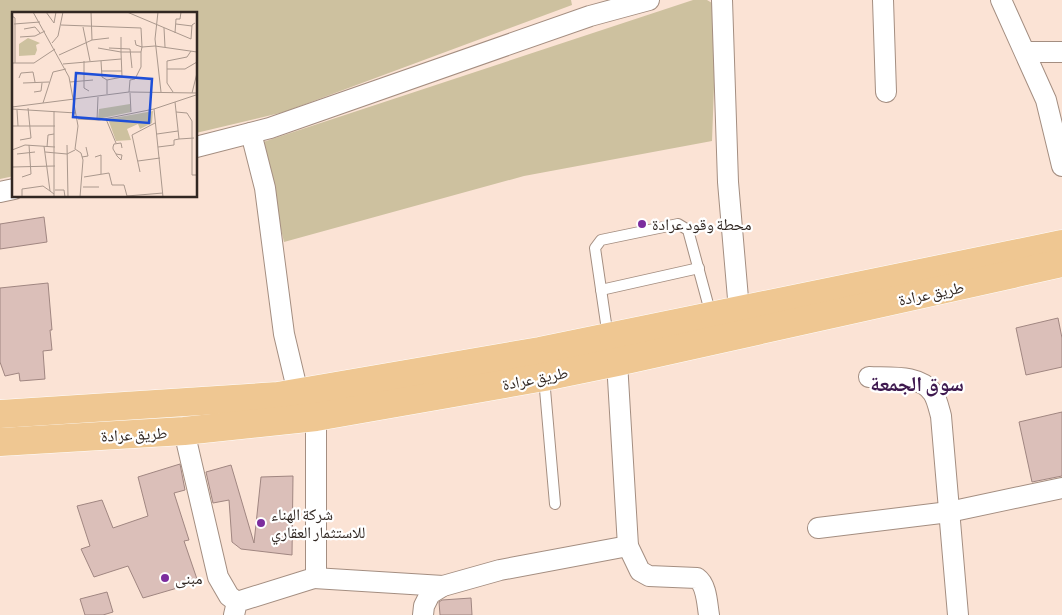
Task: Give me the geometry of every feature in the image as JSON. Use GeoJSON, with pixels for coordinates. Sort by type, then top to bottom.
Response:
{"type":"FeatureCollection","features":[{"type":"Feature","properties":{"kind":"main road","name":"طريق عرادة"},"geometry":{"type":"LineString","coordinates":[[7,414],[278,396],[298,393],[540,351],[1062,244]]}},
{"type":"Feature","properties":{"kind":"main road","name":"طريق عرادة"},"geometry":{"type":"LineString","coordinates":[[8,442],[184,431],[316,417],[618,362],[1062,264]]}},
{"type":"Feature","properties":{"kind":"main road"},"geometry":{"type":"LineString","coordinates":[[7,414],[8,442]]}},
{"type":"Feature","properties":{"kind":"street"},"geometry":{"type":"LineString","coordinates":[[198,146],[288,122],[588,8],[649,0]]}},
{"type":"Feature","properties":{"kind":"street"},"geometry":{"type":"LineString","coordinates":[[722,0],[728,182],[738,310]]}},
{"type":"Feature","properties":{"kind":"street"},"geometry":{"type":"LineString","coordinates":[[883,0],[886,92]]}},
{"type":"Feature","properties":{"kind":"street"},"geometry":{"type":"LineString","coordinates":[[1001,0],[1026,52],[1054,97],[1062,166]]}},
{"type":"Feature","properties":{"kind":"street"},"geometry":{"type":"LineString","coordinates":[[1026,52],[1062,52]]}},
{"type":"Feature","properties":{"kind":"street"},"geometry":{"type":"LineString","coordinates":[[251,133],[265,188],[284,334],[298,393]]}},
{"type":"Feature","properties":{"kind":"street"},"geometry":{"type":"LineString","coordinates":[[618,362],[628,546],[640,571],[649,576],[697,578],[701,581],[704,587],[708,615]]}},
{"type":"Feature","properties":{"kind":"street"},"geometry":{"type":"LineString","coordinates":[[869,377],[912,380],[924,384],[934,394],[941,416],[958,615]]}},
{"type":"Feature","properties":{"kind":"street"},"geometry":{"type":"LineString","coordinates":[[314,578],[316,571],[316,417]]}},
{"type":"Feature","properties":{"kind":"street"},"geometry":{"type":"LineString","coordinates":[[184,431],[218,577],[235,608],[314,578],[443,586]]}},
{"type":"Feature","properties":{"kind":"street"},"geometry":{"type":"LineString","coordinates":[[818,528],[949,512],[1062,488]]}},
{"type":"Feature","properties":{"kind":"street"},"geometry":{"type":"LineString","coordinates":[[423,615],[424,606],[430,594],[443,586],[500,570],[628,546]]}},
{"type":"Feature","properties":{"kind":"lane"},"geometry":{"type":"LineString","coordinates":[[608,337],[595,248],[601,240],[678,224],[688,230],[711,316]]}},
{"type":"Feature","properties":{"kind":"lane"},"geometry":{"type":"LineString","coordinates":[[601,290],[698,268]]}},
{"type":"Feature","properties":{"kind":"lane"},"geometry":{"type":"LineString","coordinates":[[544,377],[555,504]]}},
{"type":"Feature","properties":{"kind":"shaded area"},"geometry":{"type":"Polygon","coordinates":[[[0,0],[571,0],[572,5],[284,112],[198,133],[198,12],[12,12],[12,176],[0,179],[0,0]]]}},
{"type":"Feature","properties":{"kind":"shaded area"},"geometry":{"type":"Polygon","coordinates":[[[693,0],[707,0],[717,6],[712,141],[524,176],[284,242],[260,143],[693,0]]]}},
{"type":"Feature","properties":{"kind":"building"},"geometry":{"type":"Polygon","coordinates":[[[44,217],[47,242],[0,249],[0,224],[44,217]]]}},
{"type":"Feature","properties":{"kind":"building"},"geometry":{"type":"Polygon","coordinates":[[[48,283],[52,350],[43,351],[45,379],[20,381],[19,373],[5,376],[0,362],[0,288],[48,283]]]}},
{"type":"Feature","properties":{"kind":"building"},"geometry":{"type":"Polygon","coordinates":[[[1058,318],[1062,338],[1062,367],[1026,375],[1016,328],[1058,318]]]}},
{"type":"Feature","properties":{"kind":"building"},"geometry":{"type":"Polygon","coordinates":[[[1062,412],[1062,476],[1032,482],[1019,422],[1062,412]]]}},
{"type":"Feature","properties":{"kind":"building"},"geometry":{"type":"Polygon","coordinates":[[[180,464],[185,490],[174,493],[189,540],[184,541],[198,582],[143,598],[128,566],[94,577],[81,549],[90,546],[77,506],[102,500],[113,528],[148,516],[138,477],[180,464]]]}},
{"type":"Feature","properties":{"kind":"building","name":"شركة الهناء للاستثمار العقاري"},"geometry":{"type":"Polygon","coordinates":[[[231,465],[254,543],[261,477],[293,476],[292,555],[241,549],[232,542],[229,500],[213,503],[206,472],[231,465]]]}},
{"type":"Feature","properties":{"kind":"building"},"geometry":{"type":"Polygon","coordinates":[[[107,592],[113,612],[103,615],[85,615],[80,599],[107,592]]]}},
{"type":"Feature","properties":{"kind":"building"},"geometry":{"type":"Polygon","coordinates":[[[471,598],[472,615],[440,615],[439,602],[442,600],[471,598]]]}},
{"type":"Feature","properties":{"kind":"place","name":"محطة وقود عرادة"},"geometry":{"type":"Point","coordinates":[642,224]}},
{"type":"Feature","properties":{"kind":"place","name":"شركة الهناء للاستثمار العقاري"},"geometry":{"type":"Point","coordinates":[261,523]}},
{"type":"Feature","properties":{"kind":"place","name":"مبنى"},"geometry":{"type":"Point","coordinates":[165,578]}},
{"type":"Feature","properties":{"kind":"district","name":"سوق الجمعة"},"geometry":{"type":"Point","coordinates":[917,383]}}]}
